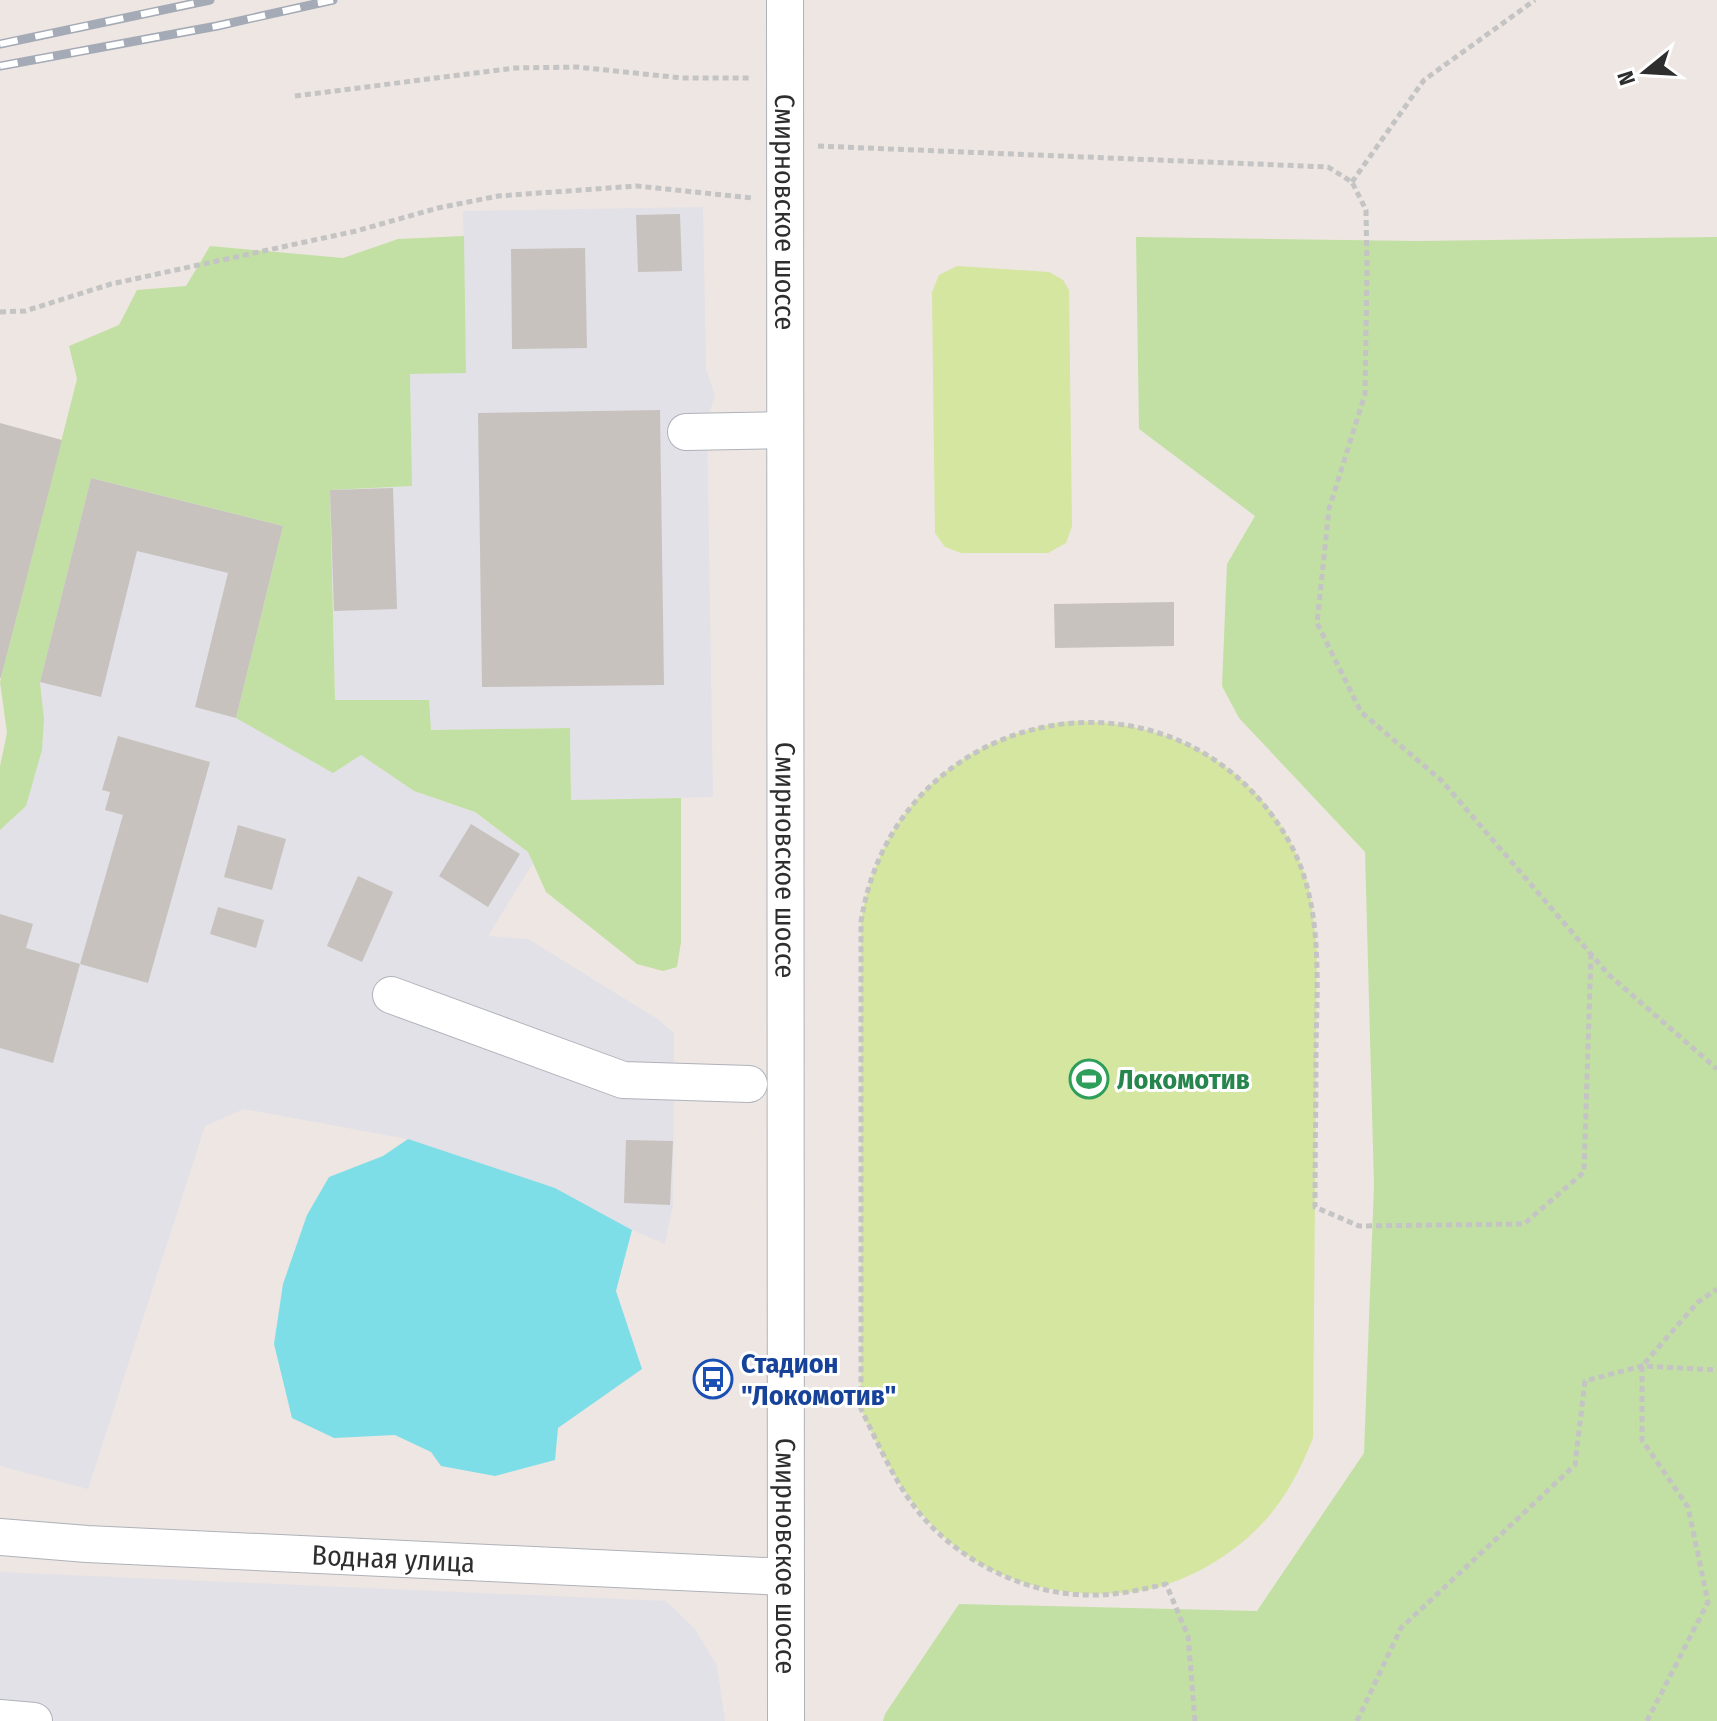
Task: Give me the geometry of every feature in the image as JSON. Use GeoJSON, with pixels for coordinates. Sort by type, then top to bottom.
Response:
{"type":"FeatureCollection","features":[{"type":"Feature","properties":{"kind":"street","name":"Смирновское шоссе"},"geometry":{"type":"LineString","coordinates":[[785,0],[786,1721]]}},
{"type":"Feature","properties":{"kind":"street"},"geometry":{"type":"LineString","coordinates":[[686,432],[785,430]]}},
{"type":"Feature","properties":{"kind":"street"},"geometry":{"type":"LineString","coordinates":[[391,995],[623,1080],[749,1084]]}},
{"type":"Feature","properties":{"kind":"street","name":"Водная улица"},"geometry":{"type":"LineString","coordinates":[[0,1537],[87,1544],[786,1577]]}},
{"type":"Feature","properties":{"kind":"street"},"geometry":{"type":"LineString","coordinates":[[0,1718],[34,1721]]}},
{"type":"Feature","properties":{"kind":"path"},"geometry":{"type":"LineString","coordinates":[[1352,182],[1424,80],[1535,0]]}},
{"type":"Feature","properties":{"kind":"path"},"geometry":{"type":"LineString","coordinates":[[295,96],[515,68],[577,67],[682,78],[785,78]]}},
{"type":"Feature","properties":{"kind":"path"},"geometry":{"type":"LineString","coordinates":[[785,144],[1328,167],[1352,182],[1366,210],[1365,394],[1329,509],[1317,623],[1361,712],[1442,781],[1608,974],[1717,1069]]}},
{"type":"Feature","properties":{"kind":"path"},"geometry":{"type":"LineString","coordinates":[[0,312],[25,311],[111,284],[356,231],[438,208],[498,196],[637,186],[785,201]]}},
{"type":"Feature","properties":{"kind":"path"},"geometry":{"type":"LineString","coordinates":[[1195,1721],[1188,1636],[1166,1584],[1128,1593],[1087,1595],[1037,1588],[991,1571],[951,1544],[922,1517],[895,1477],[861,1409],[861,922],[870,881],[883,847],[907,810],[938,777],[962,759],[1017,732],[1055,723],[1102,721],[1151,730],[1193,746],[1234,773],[1264,803],[1289,839],[1306,880],[1317,951],[1315,1207],[1359,1226],[1524,1224],[1584,1172],[1591,954]]}},
{"type":"Feature","properties":{"kind":"path"},"geometry":{"type":"LineString","coordinates":[[1647,1721],[1708,1602],[1688,1507],[1642,1440],[1642,1366],[1698,1302],[1717,1289]]}},
{"type":"Feature","properties":{"kind":"path"},"geometry":{"type":"LineString","coordinates":[[1357,1721],[1401,1628],[1575,1465],[1585,1381],[1642,1366],[1717,1370]]}},
{"type":"Feature","properties":{"kind":"shaded area"},"geometry":{"type":"Polygon","coordinates":[[[703,207],[706,369],[715,395],[707,420],[713,797],[571,800],[570,728],[430,730],[429,700],[335,700],[330,490],[412,486],[410,374],[466,373],[463,211],[703,207]]]}},
{"type":"Feature","properties":{"kind":"shaded area"},"geometry":{"type":"Polygon","coordinates":[[[91,478],[283,526],[237,718],[272,736],[361,755],[414,791],[474,812],[528,852],[533,863],[488,936],[528,939],[659,1020],[674,1033],[673,1204],[665,1244],[632,1230],[555,1188],[407,1139],[244,1109],[205,1126],[88,1489],[0,1466],[0,830],[26,806],[44,719],[40,682],[91,478]]]}},
{"type":"Feature","properties":{"kind":"shaded area"},"geometry":{"type":"Polygon","coordinates":[[[0,1572],[666,1601],[695,1629],[717,1666],[725,1721],[0,1721],[0,1572]]]}},
{"type":"Feature","properties":{"kind":"green space"},"geometry":{"type":"Polygon","coordinates":[[[464,236],[466,373],[410,374],[412,486],[330,490],[335,700],[429,700],[431,730],[570,728],[571,800],[681,798],[681,942],[677,967],[663,971],[637,964],[546,892],[528,852],[475,812],[414,791],[361,755],[333,773],[236,718],[283,526],[91,478],[40,682],[44,719],[42,750],[26,806],[0,830],[0,766],[7,733],[0,682],[77,379],[69,346],[119,325],[137,290],[186,286],[210,246],[343,258],[398,239],[464,236]]]}},
{"type":"Feature","properties":{"kind":"green space"},"geometry":{"type":"Polygon","coordinates":[[[1136,237],[1419,241],[1717,237],[1717,1721],[883,1721],[959,1604],[1257,1611],[1364,1453],[1374,1185],[1365,852],[1239,718],[1222,686],[1227,564],[1255,516],[1139,429],[1136,237]]]}},
{"type":"Feature","properties":{"kind":"green space"},"geometry":{"type":"Polygon","coordinates":[[[957,266],[1049,272],[1063,280],[1069,290],[1072,526],[1066,543],[1048,553],[961,553],[945,547],[935,533],[932,292],[939,275],[957,266]]]}},
{"type":"Feature","properties":{"kind":"green space","name":"Локомотив"},"geometry":{"type":"Polygon","coordinates":[[[1072,721],[1112,723],[1184,743],[1216,760],[1245,782],[1269,809],[1290,841],[1306,878],[1317,951],[1313,1438],[1282,1499],[1246,1539],[1187,1577],[1165,1585],[1122,1593],[1082,1593],[1045,1588],[1011,1578],[980,1563],[952,1543],[926,1518],[903,1489],[869,1428],[861,1403],[861,922],[870,882],[886,845],[906,813],[931,784],[961,761],[995,742],[1032,729],[1072,721]]]}},
{"type":"Feature","properties":{"kind":"water"},"geometry":{"type":"Polygon","coordinates":[[[408,1139],[555,1188],[632,1230],[616,1291],[642,1369],[558,1428],[555,1460],[495,1476],[441,1466],[431,1452],[395,1435],[334,1438],[292,1418],[274,1344],[283,1284],[307,1215],[329,1177],[383,1156],[408,1139]]]}},
{"type":"Feature","properties":{"kind":"building"},"geometry":{"type":"Polygon","coordinates":[[[680,214],[682,271],[638,272],[636,215],[680,214]]]}},
{"type":"Feature","properties":{"kind":"building"},"geometry":{"type":"Polygon","coordinates":[[[585,248],[587,348],[512,349],[511,249],[585,248]]]}},
{"type":"Feature","properties":{"kind":"building"},"geometry":{"type":"Polygon","coordinates":[[[660,410],[664,685],[482,687],[478,413],[660,410]]]}},
{"type":"Feature","properties":{"kind":"building"},"geometry":{"type":"Polygon","coordinates":[[[0,423],[62,440],[1,678],[0,678],[0,423]]]}},
{"type":"Feature","properties":{"kind":"building"},"geometry":{"type":"Polygon","coordinates":[[[91,478],[283,526],[236,718],[195,707],[228,573],[137,551],[101,697],[40,682],[91,478]]]}},
{"type":"Feature","properties":{"kind":"building"},"geometry":{"type":"Polygon","coordinates":[[[393,488],[397,609],[334,611],[330,490],[393,488]]]}},
{"type":"Feature","properties":{"kind":"building"},"geometry":{"type":"Polygon","coordinates":[[[1174,602],[1174,646],[1055,648],[1054,604],[1174,602]]]}},
{"type":"Feature","properties":{"kind":"building"},"geometry":{"type":"Polygon","coordinates":[[[118,736],[210,762],[148,983],[80,964],[123,815],[105,810],[110,792],[102,790],[118,736]]]}},
{"type":"Feature","properties":{"kind":"building"},"geometry":{"type":"Polygon","coordinates":[[[471,824],[520,854],[488,907],[439,876],[471,824]]]}},
{"type":"Feature","properties":{"kind":"building"},"geometry":{"type":"Polygon","coordinates":[[[238,825],[286,839],[272,890],[224,877],[238,825]]]}},
{"type":"Feature","properties":{"kind":"building"},"geometry":{"type":"Polygon","coordinates":[[[358,876],[393,892],[362,962],[327,946],[358,876]]]}},
{"type":"Feature","properties":{"kind":"building"},"geometry":{"type":"Polygon","coordinates":[[[218,907],[264,920],[256,948],[210,934],[218,907]]]}},
{"type":"Feature","properties":{"kind":"building"},"geometry":{"type":"Polygon","coordinates":[[[0,914],[33,924],[26,948],[80,964],[53,1063],[0,1048],[0,914]]]}},
{"type":"Feature","properties":{"kind":"building"},"geometry":{"type":"Polygon","coordinates":[[[626,1140],[673,1141],[670,1205],[624,1203],[626,1140]]]}},
{"type":"Feature","properties":{"kind":"railway"},"geometry":{"type":"LineString","coordinates":[[0,44],[210,0]]}},
{"type":"Feature","properties":{"kind":"railway"},"geometry":{"type":"LineString","coordinates":[[0,66],[217,26],[333,0]]}},
{"type":"Feature","properties":{"kind":"place","name":"Локомотив"},"geometry":{"type":"Point","coordinates":[1089,1079]}},
{"type":"Feature","properties":{"kind":"place","name":"Стадион \"Локомотив\""},"geometry":{"type":"Point","coordinates":[713,1379]}}]}
